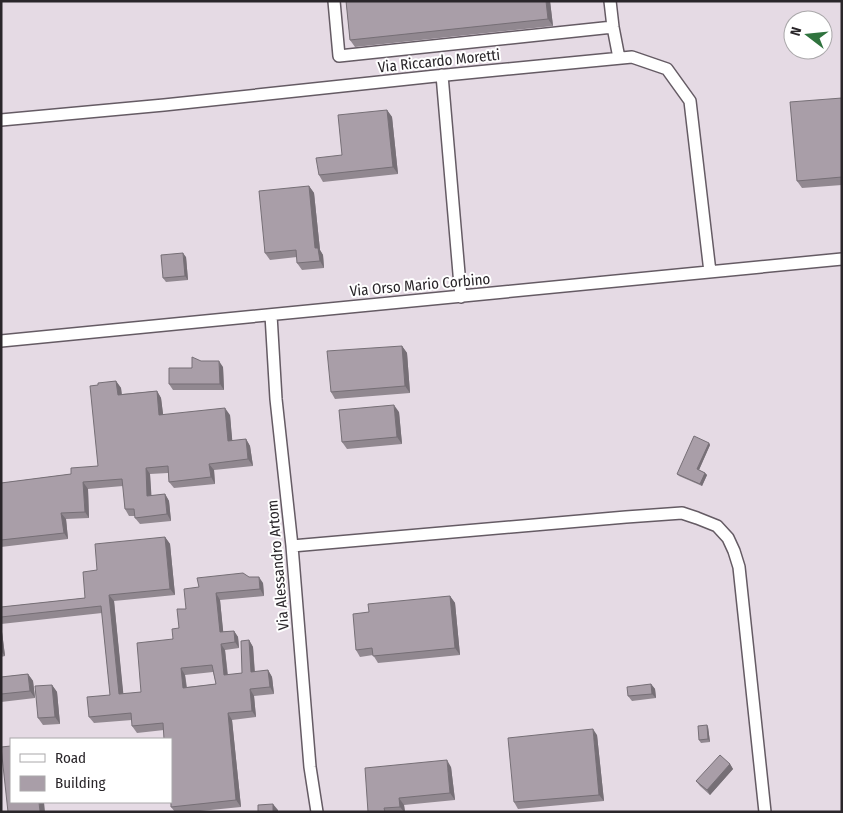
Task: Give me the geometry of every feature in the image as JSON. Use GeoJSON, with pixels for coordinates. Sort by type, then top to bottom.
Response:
{"type":"FeatureCollection","features":[{"type":"Feature","properties":{"kind":"street"},"geometry":{"type":"LineString","coordinates":[[334,1],[339,56],[613,27]]}},
{"type":"Feature","properties":{"kind":"street"},"geometry":{"type":"LineString","coordinates":[[610,1],[619,58]]}},
{"type":"Feature","properties":{"kind":"street","name":"Via Riccardo Moretti"},"geometry":{"type":"LineString","coordinates":[[1,120],[632,57],[667,69],[690,102],[710,272]]}},
{"type":"Feature","properties":{"kind":"street"},"geometry":{"type":"LineString","coordinates":[[442,75],[461,297]]}},
{"type":"Feature","properties":{"kind":"street","name":"Via Orso Mario Corbino"},"geometry":{"type":"LineString","coordinates":[[1,341],[842,259]]}},
{"type":"Feature","properties":{"kind":"street","name":"Via Alessandro Artom"},"geometry":{"type":"LineString","coordinates":[[271,315],[276,399],[292,546],[310,767],[317,812]]}},
{"type":"Feature","properties":{"kind":"street"},"geometry":{"type":"LineString","coordinates":[[292,546],[626,517],[682,514],[717,526],[728,538],[739,567],[765,812]]}},
{"type":"Feature","properties":{"kind":"building"},"geometry":{"type":"Polygon","coordinates":[[[346,1],[546,1],[548,19],[350,40],[346,1]]]}},
{"type":"Feature","properties":{"kind":"building"},"geometry":{"type":"Polygon","coordinates":[[[842,98],[842,177],[797,181],[790,102],[842,98]]]}},
{"type":"Feature","properties":{"kind":"building"},"geometry":{"type":"Polygon","coordinates":[[[387,110],[393,167],[319,175],[316,158],[342,155],[338,115],[387,110]]]}},
{"type":"Feature","properties":{"kind":"building"},"geometry":{"type":"Polygon","coordinates":[[[309,186],[315,248],[318,248],[320,261],[297,263],[296,250],[265,253],[259,191],[309,186]]]}},
{"type":"Feature","properties":{"kind":"building"},"geometry":{"type":"Polygon","coordinates":[[[183,253],[185,276],[163,278],[161,255],[183,253]]]}},
{"type":"Feature","properties":{"kind":"building"},"geometry":{"type":"Polygon","coordinates":[[[402,346],[405,386],[331,392],[327,351],[402,346]]]}},
{"type":"Feature","properties":{"kind":"building"},"geometry":{"type":"Polygon","coordinates":[[[192,357],[201,361],[219,361],[220,384],[169,384],[169,368],[192,368],[192,357]]]}},
{"type":"Feature","properties":{"kind":"building"},"geometry":{"type":"Polygon","coordinates":[[[116,381],[118,395],[157,391],[159,415],[225,408],[228,441],[246,439],[248,459],[209,464],[211,477],[169,482],[168,466],[146,468],[147,496],[165,494],[167,514],[135,518],[134,509],[125,509],[122,479],[83,482],[85,512],[61,513],[64,533],[1,540],[1,483],[71,474],[71,468],[98,466],[90,386],[116,381]]]}},
{"type":"Feature","properties":{"kind":"building"},"geometry":{"type":"Polygon","coordinates":[[[394,405],[397,437],[342,442],[339,410],[394,405]]]}},
{"type":"Feature","properties":{"kind":"building"},"geometry":{"type":"Polygon","coordinates":[[[694,436],[709,443],[697,469],[705,473],[700,484],[677,474],[694,436]]]}},
{"type":"Feature","properties":{"kind":"building"},"geometry":{"type":"Polygon","coordinates":[[[165,537],[170,589],[109,595],[119,694],[141,692],[137,643],[173,639],[172,629],[179,628],[177,609],[186,609],[184,589],[199,587],[197,578],[243,573],[249,577],[259,577],[260,589],[216,593],[220,632],[234,631],[235,642],[221,644],[224,675],[242,673],[241,641],[249,640],[251,672],[268,670],[270,687],[250,689],[252,711],[228,713],[236,800],[171,807],[172,738],[164,738],[163,723],[132,726],[131,713],[89,717],[87,697],[110,695],[101,606],[1,617],[1,607],[85,598],[83,572],[97,570],[95,544],[165,537]],[[212,665],[181,668],[183,688],[216,684],[212,665]]]}},
{"type":"Feature","properties":{"kind":"building"},"geometry":{"type":"Polygon","coordinates":[[[450,596],[455,648],[373,656],[372,648],[356,650],[353,614],[369,612],[368,604],[450,596]]]}},
{"type":"Feature","properties":{"kind":"building"},"geometry":{"type":"Polygon","coordinates":[[[28,674],[30,691],[1,694],[1,677],[28,674]]]}},
{"type":"Feature","properties":{"kind":"building"},"geometry":{"type":"Polygon","coordinates":[[[651,684],[652,694],[628,696],[627,687],[651,684]]]}},
{"type":"Feature","properties":{"kind":"building"},"geometry":{"type":"Polygon","coordinates":[[[52,685],[55,717],[38,718],[35,686],[52,685]]]}},
{"type":"Feature","properties":{"kind":"building"},"geometry":{"type":"Polygon","coordinates":[[[707,725],[708,739],[699,740],[698,726],[707,725]]]}},
{"type":"Feature","properties":{"kind":"building"},"geometry":{"type":"Polygon","coordinates":[[[593,729],[599,795],[514,802],[508,738],[593,729]]]}},
{"type":"Feature","properties":{"kind":"building"},"geometry":{"type":"Polygon","coordinates":[[[10,746],[10,803],[39,803],[40,812],[8,812],[1,747],[10,746]]]}},
{"type":"Feature","properties":{"kind":"building"},"geometry":{"type":"Polygon","coordinates":[[[720,755],[730,764],[707,790],[696,781],[720,755]]]}},
{"type":"Feature","properties":{"kind":"building"},"geometry":{"type":"Polygon","coordinates":[[[447,760],[450,793],[399,798],[400,807],[384,808],[385,812],[368,812],[365,768],[447,760]]]}},
{"type":"Feature","properties":{"kind":"building"},"geometry":{"type":"Polygon","coordinates":[[[273,804],[273,812],[258,812],[258,805],[273,804]]]}}]}
